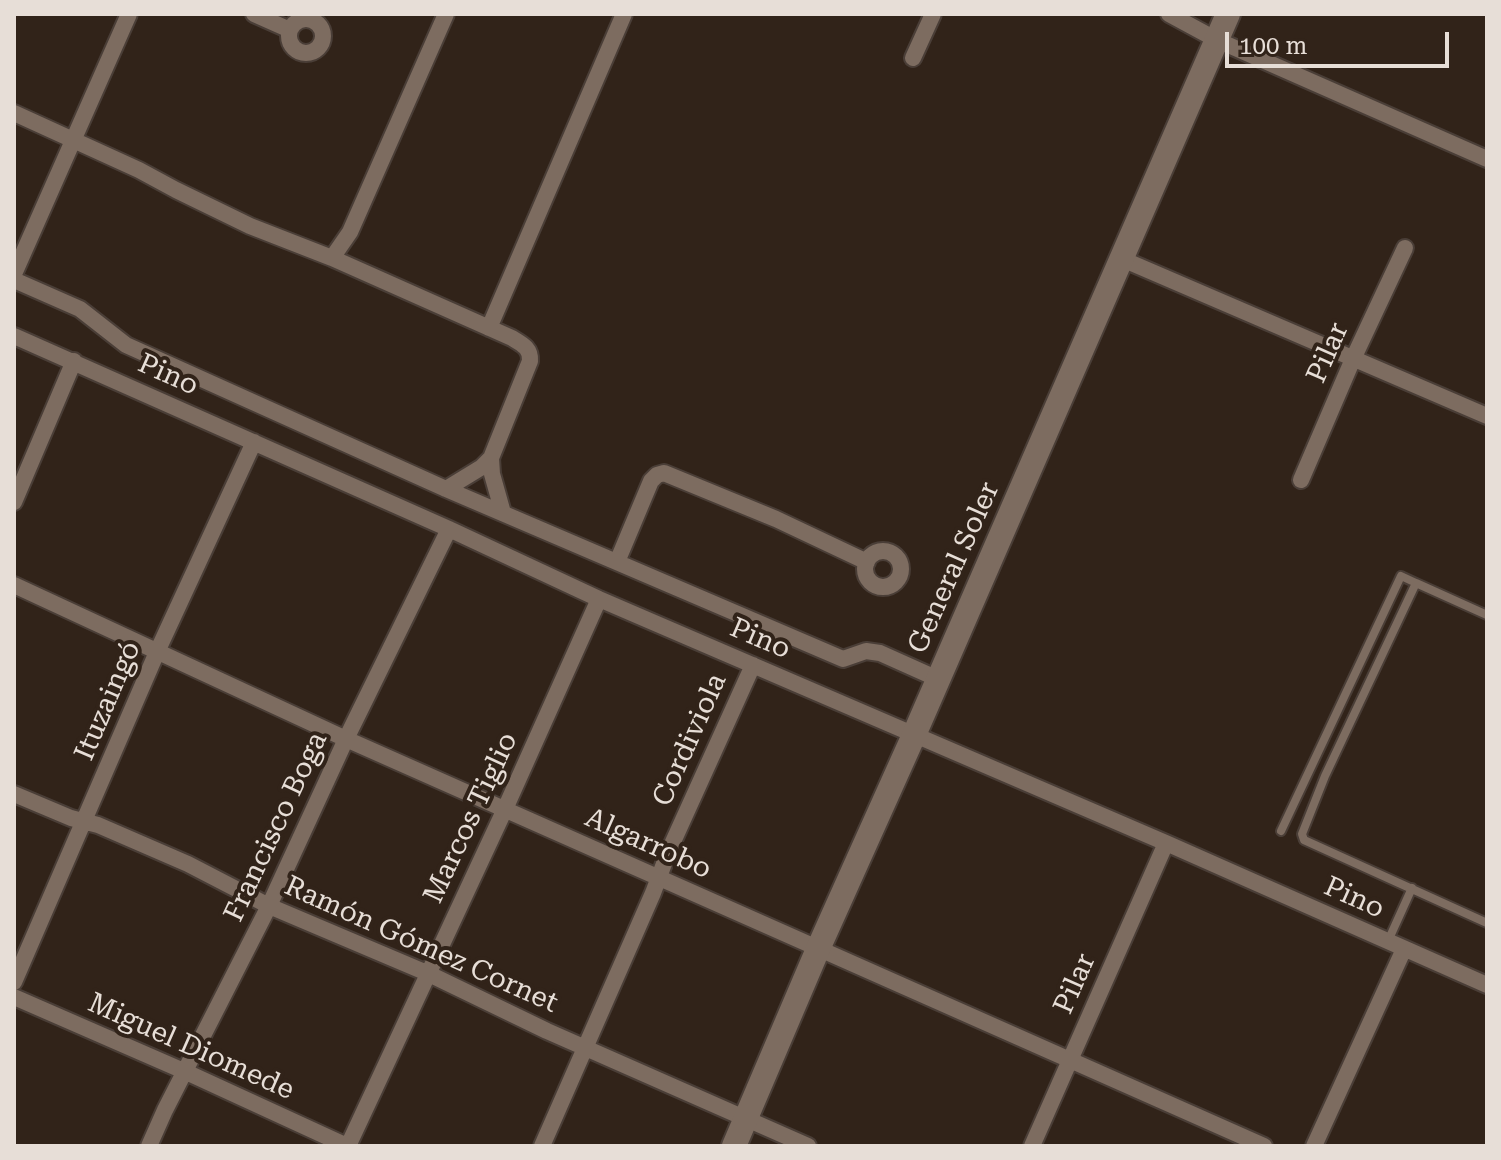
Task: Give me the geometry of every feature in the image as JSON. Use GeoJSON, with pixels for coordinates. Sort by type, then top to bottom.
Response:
{"type":"FeatureCollection","features":[{"type":"Feature","properties":{"kind":"street"},"geometry":{"type":"LineString","coordinates":[[14,274],[129,14]]}},
{"type":"Feature","properties":{"kind":"street"},"geometry":{"type":"LineString","coordinates":[[254,14],[290,30]]}},
{"type":"Feature","properties":{"kind":"street"},"geometry":{"type":"LineString","coordinates":[[332,258],[350,232],[446,14]]}},
{"type":"Feature","properties":{"kind":"street"},"geometry":{"type":"LineString","coordinates":[[489,328],[628,14]]}},
{"type":"Feature","properties":{"kind":"street"},"geometry":{"type":"LineString","coordinates":[[913,58],[933,14]]}},
{"type":"Feature","properties":{"kind":"street"},"geometry":{"type":"LineString","coordinates":[[1169,14],[1217,40],[1487,159]]}},
{"type":"Feature","properties":{"kind":"street","name":"General Soler"},"geometry":{"type":"LineString","coordinates":[[734,1146],[1228,14]]}},
{"type":"Feature","properties":{"kind":"street"},"geometry":{"type":"LineString","coordinates":[[14,113],[139,170],[250,226],[332,258],[527,347],[530,356],[491,458],[446,489]]}},
{"type":"Feature","properties":{"kind":"street","name":"Pilar"},"geometry":{"type":"LineString","coordinates":[[1301,480],[1405,248]]}},
{"type":"Feature","properties":{"kind":"street"},"geometry":{"type":"LineString","coordinates":[[1122,259],[1487,416]]}},
{"type":"Feature","properties":{"kind":"street"},"geometry":{"type":"LineString","coordinates":[[14,280],[80,309],[126,345],[446,489],[843,659],[866,651],[880,653],[938,679]]}},
{"type":"Feature","properties":{"kind":"street","name":"Pino"},"geometry":{"type":"LineString","coordinates":[[14,336],[599,599],[1487,985]]}},
{"type":"Feature","properties":{"kind":"street"},"geometry":{"type":"LineString","coordinates":[[14,502],[74,361]]}},
{"type":"Feature","properties":{"kind":"street","name":"Ituzaingó"},"geometry":{"type":"LineString","coordinates":[[14,982],[157,652],[254,442]]}},
{"type":"Feature","properties":{"kind":"street"},"geometry":{"type":"LineString","coordinates":[[491,458],[492,474],[503,513]]}},
{"type":"Feature","properties":{"kind":"street"},"geometry":{"type":"LineString","coordinates":[[617,562],[651,481],[664,473],[776,519],[867,562]]}},
{"type":"Feature","properties":{"kind":"street","name":"Francisco Boga"},"geometry":{"type":"LineString","coordinates":[[149,1146],[269,906],[346,739],[449,529]]}},
{"type":"Feature","properties":{"kind":"street","name":"Algarrobo"},"geometry":{"type":"LineString","coordinates":[[14,585],[346,739],[1264,1146]]}},
{"type":"Feature","properties":{"kind":"street","name":"Marcos Tiglio"},"geometry":{"type":"LineString","coordinates":[[347,1146],[505,809],[599,599]]}},
{"type":"Feature","properties":{"kind":"street","name":"Cordiviola"},"geometry":{"type":"LineString","coordinates":[[542,1146],[753,665]]}},
{"type":"Feature","properties":{"kind":"street","name":"Ramón Gómez Cornet"},"geometry":{"type":"LineString","coordinates":[[14,794],[98,825],[188,864],[269,906],[427,973],[547,1031],[808,1146]]}},
{"type":"Feature","properties":{"kind":"street","name":"Pilar"},"geometry":{"type":"LineString","coordinates":[[1032,1146],[1166,843]]}},
{"type":"Feature","properties":{"kind":"street"},"geometry":{"type":"LineString","coordinates":[[1314,1146],[1404,949]]}},
{"type":"Feature","properties":{"kind":"street","name":"Miguel Diomede"},"geometry":{"type":"LineString","coordinates":[[14,997],[347,1146]]}},
{"type":"Feature","properties":{"kind":"lane"},"geometry":{"type":"LineString","coordinates":[[1281,831],[1401,576],[1487,615]]}},
{"type":"Feature","properties":{"kind":"lane"},"geometry":{"type":"LineString","coordinates":[[1416,583],[1325,776],[1302,834],[1304,840],[1487,923]]}},
{"type":"Feature","properties":{"kind":"lane"},"geometry":{"type":"LineString","coordinates":[[1388,941],[1412,888]]}}]}
